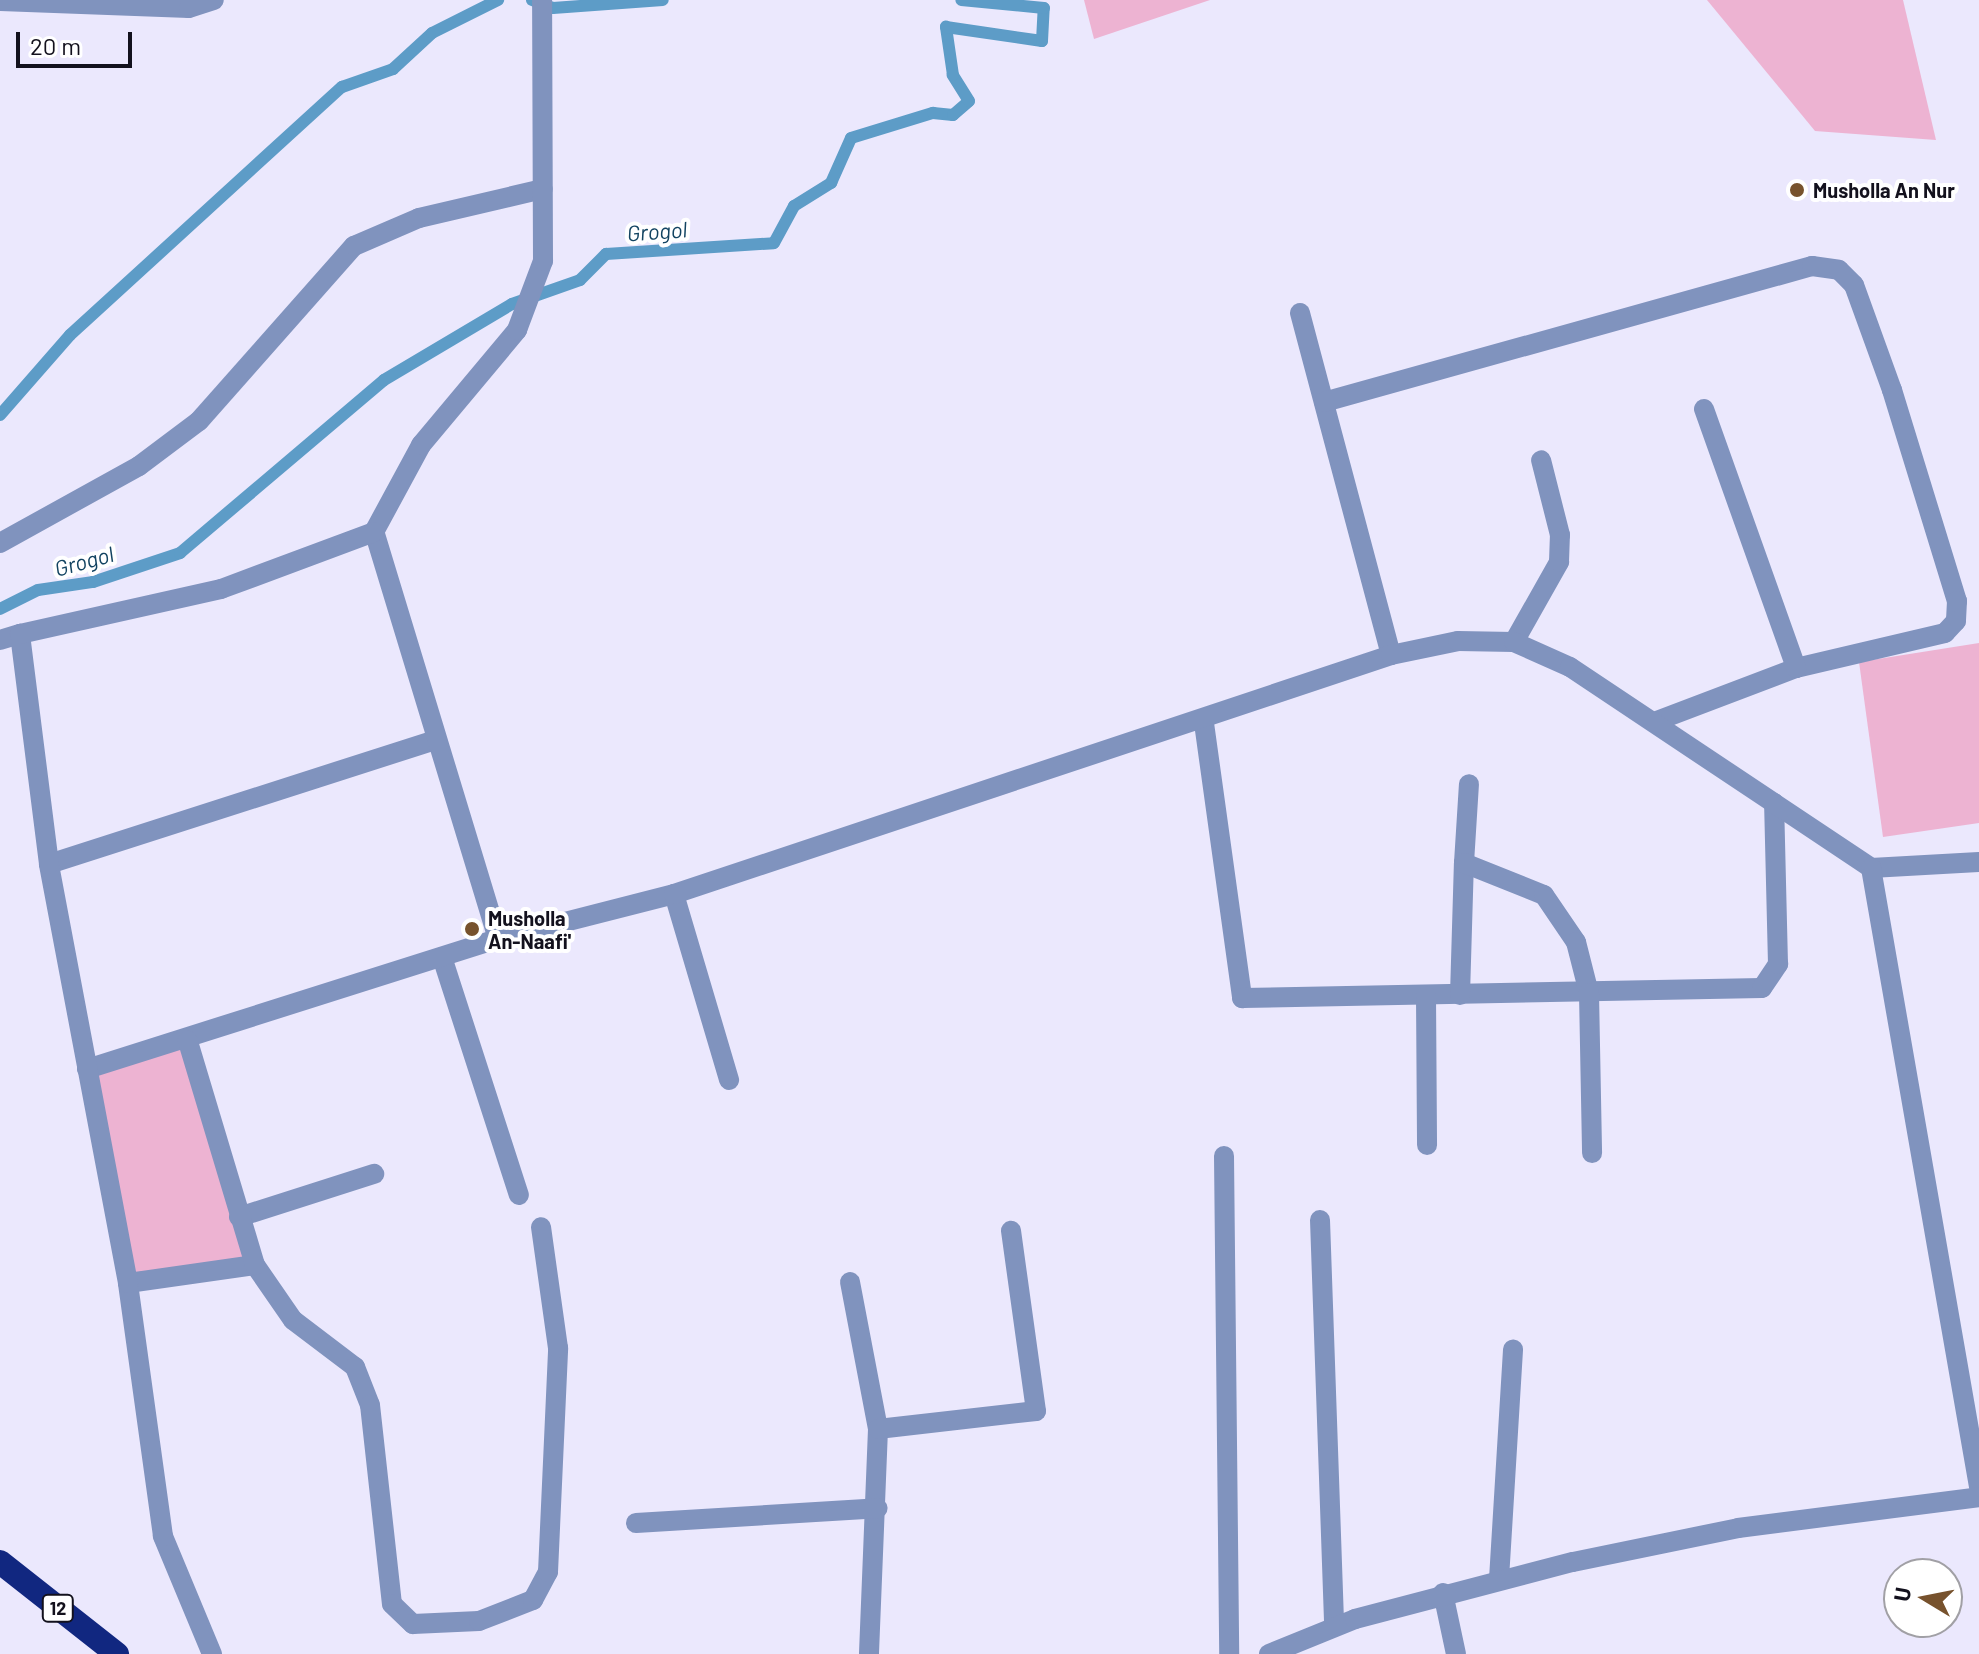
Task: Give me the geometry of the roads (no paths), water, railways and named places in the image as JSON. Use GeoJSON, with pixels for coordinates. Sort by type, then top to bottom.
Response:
{"type":"FeatureCollection","features":[{"type":"Feature","properties":{"kind":"highway","name":"12"},"geometry":{"type":"LineString","coordinates":[[0,1562],[117,1654]]}},
{"type":"Feature","properties":{"kind":"street"},"geometry":{"type":"LineString","coordinates":[[0,1],[189,8],[214,0]]}},
{"type":"Feature","properties":{"kind":"street"},"geometry":{"type":"LineString","coordinates":[[0,640],[221,589],[374,532],[421,445],[517,330],[543,261],[542,0]]}},
{"type":"Feature","properties":{"kind":"street"},"geometry":{"type":"LineString","coordinates":[[0,543],[139,466],[199,421],[354,246],[419,218],[543,189]]}},
{"type":"Feature","properties":{"kind":"street"},"geometry":{"type":"LineString","coordinates":[[1324,402],[1812,266],[1839,270],[1854,285],[1892,390],[1957,612],[1945,633],[1796,668],[1654,722]]}},
{"type":"Feature","properties":{"kind":"street"},"geometry":{"type":"LineString","coordinates":[[1300,313],[1391,655]]}},
{"type":"Feature","properties":{"kind":"street"},"geometry":{"type":"LineString","coordinates":[[1704,409],[1796,668]]}},
{"type":"Feature","properties":{"kind":"street"},"geometry":{"type":"LineString","coordinates":[[1514,642],[1559,562],[1541,460]]}},
{"type":"Feature","properties":{"kind":"street"},"geometry":{"type":"LineString","coordinates":[[374,532],[498,939]]}},
{"type":"Feature","properties":{"kind":"street"},"geometry":{"type":"LineString","coordinates":[[20,634],[49,864],[128,1283],[163,1536],[212,1654]]}},
{"type":"Feature","properties":{"kind":"street"},"geometry":{"type":"LineString","coordinates":[[87,1069],[188,1041],[498,939],[674,894],[1204,723],[1391,655],[1458,641],[1514,642],[1570,667],[1871,868],[1979,862]]}},
{"type":"Feature","properties":{"kind":"street"},"geometry":{"type":"LineString","coordinates":[[1204,723],[1242,998],[1750,991],[1771,982],[1778,964],[1774,803]]}},
{"type":"Feature","properties":{"kind":"street"},"geometry":{"type":"LineString","coordinates":[[49,864],[435,740]]}},
{"type":"Feature","properties":{"kind":"street"},"geometry":{"type":"LineString","coordinates":[[1460,995],[1469,784]]}},
{"type":"Feature","properties":{"kind":"street"},"geometry":{"type":"LineString","coordinates":[[1464,863],[1518,878],[1555,905],[1576,942],[1589,993],[1592,1153]]}},
{"type":"Feature","properties":{"kind":"street"},"geometry":{"type":"LineString","coordinates":[[1871,868],[1979,1487]]}},
{"type":"Feature","properties":{"kind":"street"},"geometry":{"type":"LineString","coordinates":[[674,894],[729,1080]]}},
{"type":"Feature","properties":{"kind":"street"},"geometry":{"type":"LineString","coordinates":[[442,957],[519,1195]]}},
{"type":"Feature","properties":{"kind":"street"},"geometry":{"type":"LineString","coordinates":[[1426,996],[1427,1145]]}},
{"type":"Feature","properties":{"kind":"street"},"geometry":{"type":"LineString","coordinates":[[188,1041],[255,1265],[293,1320],[355,1367],[370,1405],[392,1604],[413,1624],[479,1621],[533,1600],[548,1572],[558,1348],[541,1227]]}},
{"type":"Feature","properties":{"kind":"street"},"geometry":{"type":"LineString","coordinates":[[1224,1156],[1229,1654]]}},
{"type":"Feature","properties":{"kind":"street"},"geometry":{"type":"LineString","coordinates":[[239,1217],[374,1174]]}},
{"type":"Feature","properties":{"kind":"street"},"geometry":{"type":"LineString","coordinates":[[1320,1220],[1334,1627]]}},
{"type":"Feature","properties":{"kind":"street"},"geometry":{"type":"LineString","coordinates":[[878,1429],[1036,1411],[1011,1231]]}},
{"type":"Feature","properties":{"kind":"street"},"geometry":{"type":"LineString","coordinates":[[128,1283],[255,1265]]}},
{"type":"Feature","properties":{"kind":"street"},"geometry":{"type":"LineString","coordinates":[[850,1282],[878,1429],[878,1508],[869,1654]]}},
{"type":"Feature","properties":{"kind":"street"},"geometry":{"type":"LineString","coordinates":[[1499,1579],[1513,1349]]}},
{"type":"Feature","properties":{"kind":"street"},"geometry":{"type":"LineString","coordinates":[[1269,1654],[1334,1627],[1499,1579],[1738,1528],[1979,1497]]}},
{"type":"Feature","properties":{"kind":"street"},"geometry":{"type":"LineString","coordinates":[[636,1523],[878,1508]]}},
{"type":"Feature","properties":{"kind":"street"},"geometry":{"type":"LineString","coordinates":[[1443,1593],[1456,1654]]}},
{"type":"Feature","properties":{"kind":"waterway","name":"Grogol"},"geometry":{"type":"LineString","coordinates":[[0,415],[70,335],[342,87],[393,69],[432,33],[498,0]]}},
{"type":"Feature","properties":{"kind":"waterway","name":"Grogol"},"geometry":{"type":"LineString","coordinates":[[532,0],[553,8],[663,0]]}},
{"type":"Feature","properties":{"kind":"waterway","name":"Grogol"},"geometry":{"type":"LineString","coordinates":[[0,609],[38,590],[93,582],[180,553],[384,380],[512,304],[580,280],[606,254],[774,243],[794,206],[831,183],[851,138],[933,113],[953,115],[969,101],[953,75],[946,27],[1042,41],[1044,8],[961,0]]}},
{"type":"Feature","properties":{"kind":"place","name":"Musholla An Nur"},"geometry":{"type":"Point","coordinates":[1797,190]}},
{"type":"Feature","properties":{"kind":"place","name":"Musholla An-Naafi'"},"geometry":{"type":"Point","coordinates":[472,929]}}]}
